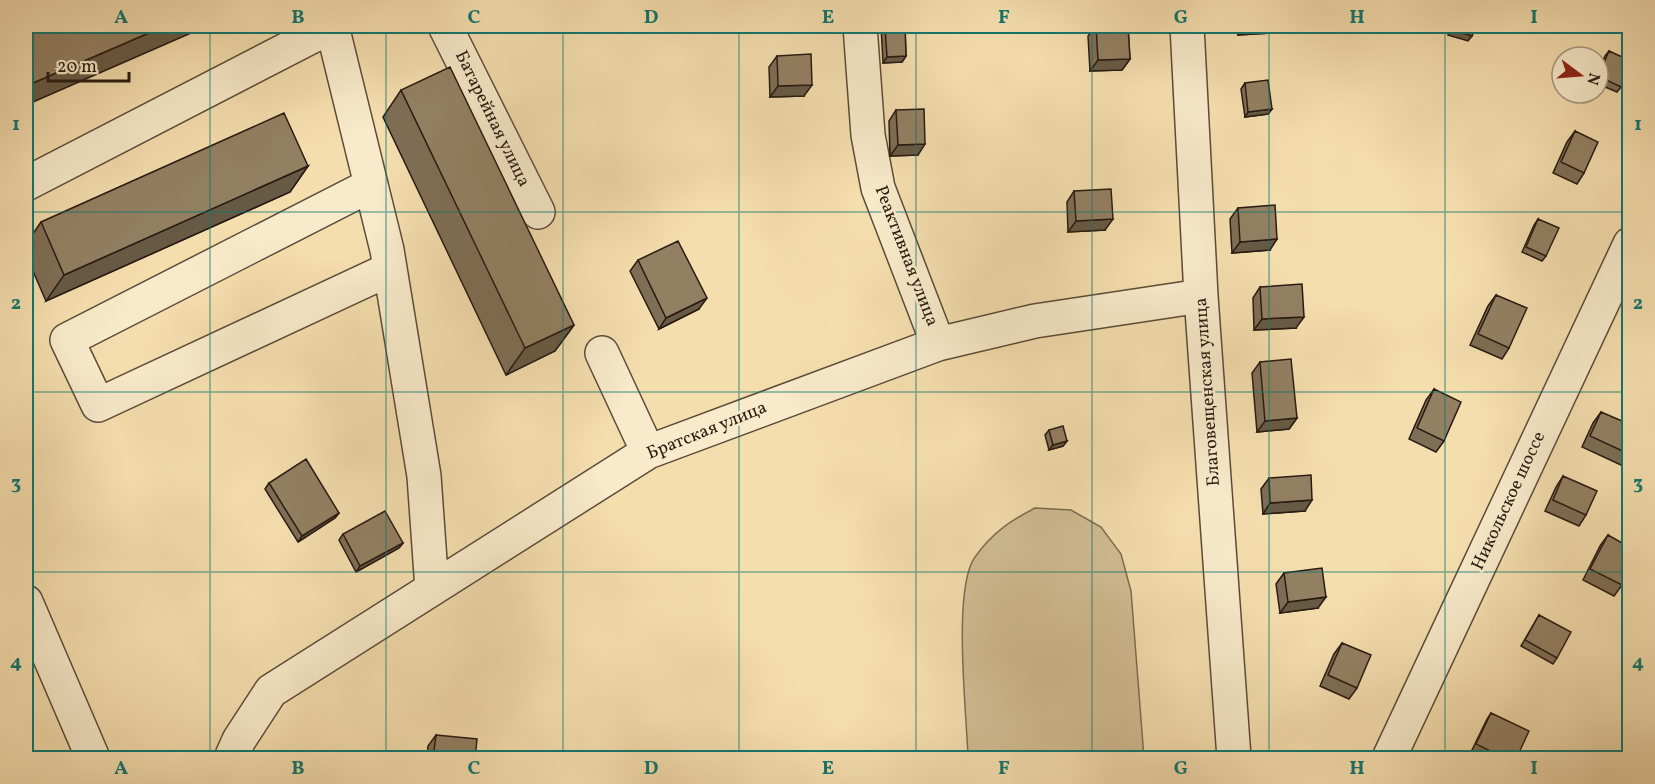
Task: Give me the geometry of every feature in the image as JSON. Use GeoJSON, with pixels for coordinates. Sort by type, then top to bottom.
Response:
{"type":"FeatureCollection","features":[{"type":"Feature","properties":{"kind":"street"},"geometry":{"type":"LineString","coordinates":[[26,184],[332,26],[390,269],[424,476],[432,589]]}},
{"type":"Feature","properties":{"kind":"street","name":"Батарейная улица"},"geometry":{"type":"LineString","coordinates":[[446,26],[538,212]]}},
{"type":"Feature","properties":{"kind":"street","name":"Реактивная улица"},"geometry":{"type":"LineString","coordinates":[[860,26],[868,135],[878,188],[938,344]]}},
{"type":"Feature","properties":{"kind":"street","name":"Благовещенская улица"},"geometry":{"type":"LineString","coordinates":[[1187,26],[1201,297],[1234,759]]}},
{"type":"Feature","properties":{"kind":"street"},"geometry":{"type":"LineString","coordinates":[[371,185],[67,340],[98,405],[390,269]]}},
{"type":"Feature","properties":{"kind":"street","name":"Никольское шоссе"},"geometry":{"type":"LineString","coordinates":[[1389,759],[1629,244]]}},
{"type":"Feature","properties":{"kind":"street","name":"Братская улица"},"geometry":{"type":"LineString","coordinates":[[231,759],[239,740],[271,691],[648,452],[938,344],[1035,321],[1201,297]]}},
{"type":"Feature","properties":{"kind":"street"},"geometry":{"type":"LineString","coordinates":[[602,353],[648,452]]}},
{"type":"Feature","properties":{"kind":"street"},"geometry":{"type":"LineString","coordinates":[[26,602],[93,759]]}},
{"type":"Feature","properties":{"kind":"shaded area"},"geometry":{"type":"Polygon","coordinates":[[[1035,508],[1071,510],[1101,527],[1121,554],[1131,591],[1144,758],[968,758],[962,624],[968,573],[975,557],[995,534],[1035,508]]]}},
{"type":"Feature","properties":{"kind":"building"},"geometry":{"type":"Polygon","coordinates":[[[43,26],[165,26],[26,86],[26,33],[43,26]]]}},
{"type":"Feature","properties":{"kind":"building"},"geometry":{"type":"Polygon","coordinates":[[[885,26],[905,26],[906,56],[887,57],[885,26]]]}},
{"type":"Feature","properties":{"kind":"building"},"geometry":{"type":"Polygon","coordinates":[[[1096,26],[1128,26],[1130,59],[1098,60],[1096,26]]]}},
{"type":"Feature","properties":{"kind":"building"},"geometry":{"type":"Polygon","coordinates":[[[1453,26],[1476,26],[1472,36],[1452,29],[1453,26]]]}},
{"type":"Feature","properties":{"kind":"building"},"geometry":{"type":"Polygon","coordinates":[[[1610,51],[1629,60],[1629,68],[1621,87],[1610,82],[1610,51]]]}},
{"type":"Feature","properties":{"kind":"building"},"geometry":{"type":"Polygon","coordinates":[[[811,54],[812,85],[778,86],[777,56],[811,54]]]}},
{"type":"Feature","properties":{"kind":"building"},"geometry":{"type":"Polygon","coordinates":[[[450,67],[574,325],[525,348],[401,90],[450,67]]]}},
{"type":"Feature","properties":{"kind":"building"},"geometry":{"type":"Polygon","coordinates":[[[1268,80],[1272,109],[1248,112],[1245,83],[1268,80]]]}},
{"type":"Feature","properties":{"kind":"building"},"geometry":{"type":"Polygon","coordinates":[[[924,109],[925,144],[898,145],[896,110],[924,109]]]}},
{"type":"Feature","properties":{"kind":"building"},"geometry":{"type":"Polygon","coordinates":[[[284,113],[308,166],[64,275],[41,222],[284,113]]]}},
{"type":"Feature","properties":{"kind":"building"},"geometry":{"type":"Polygon","coordinates":[[[1575,131],[1598,142],[1584,173],[1561,162],[1575,131]]]}},
{"type":"Feature","properties":{"kind":"building"},"geometry":{"type":"Polygon","coordinates":[[[1111,189],[1113,219],[1076,221],[1074,191],[1111,189]]]}},
{"type":"Feature","properties":{"kind":"building"},"geometry":{"type":"Polygon","coordinates":[[[1275,205],[1277,239],[1240,242],[1238,208],[1275,205]]]}},
{"type":"Feature","properties":{"kind":"building"},"geometry":{"type":"Polygon","coordinates":[[[1538,219],[1559,228],[1546,256],[1526,247],[1538,219]]]}},
{"type":"Feature","properties":{"kind":"building"},"geometry":{"type":"Polygon","coordinates":[[[678,241],[707,298],[666,318],[638,260],[678,241]]]}},
{"type":"Feature","properties":{"kind":"building"},"geometry":{"type":"Polygon","coordinates":[[[1302,284],[1304,317],[1262,319],[1260,287],[1302,284]]]}},
{"type":"Feature","properties":{"kind":"building"},"geometry":{"type":"Polygon","coordinates":[[[1496,295],[1527,308],[1509,348],[1478,334],[1496,295]]]}},
{"type":"Feature","properties":{"kind":"building"},"geometry":{"type":"Polygon","coordinates":[[[1291,359],[1297,418],[1265,421],[1260,362],[1291,359]]]}},
{"type":"Feature","properties":{"kind":"building"},"geometry":{"type":"Polygon","coordinates":[[[1434,389],[1461,402],[1444,441],[1417,428],[1434,389]]]}},
{"type":"Feature","properties":{"kind":"building"},"geometry":{"type":"Polygon","coordinates":[[[1601,412],[1629,424],[1629,454],[1590,436],[1601,412]]]}},
{"type":"Feature","properties":{"kind":"building"},"geometry":{"type":"Polygon","coordinates":[[[1063,426],[1067,441],[1053,445],[1049,430],[1063,426]]]}},
{"type":"Feature","properties":{"kind":"building"},"geometry":{"type":"Polygon","coordinates":[[[306,459],[339,513],[302,536],[269,483],[306,459]]]}},
{"type":"Feature","properties":{"kind":"building"},"geometry":{"type":"Polygon","coordinates":[[[1311,475],[1312,500],[1270,503],[1269,478],[1311,475]]]}},
{"type":"Feature","properties":{"kind":"building"},"geometry":{"type":"Polygon","coordinates":[[[1563,476],[1597,491],[1586,515],[1553,500],[1563,476]]]}},
{"type":"Feature","properties":{"kind":"building"},"geometry":{"type":"Polygon","coordinates":[[[385,511],[403,543],[360,566],[343,534],[385,511]]]}},
{"type":"Feature","properties":{"kind":"building"},"geometry":{"type":"Polygon","coordinates":[[[1608,535],[1629,547],[1629,571],[1622,585],[1590,569],[1608,535]]]}},
{"type":"Feature","properties":{"kind":"building"},"geometry":{"type":"Polygon","coordinates":[[[1322,568],[1326,597],[1288,602],[1284,573],[1322,568]]]}},
{"type":"Feature","properties":{"kind":"building"},"geometry":{"type":"Polygon","coordinates":[[[1539,615],[1571,632],[1557,658],[1525,640],[1539,615]]]}},
{"type":"Feature","properties":{"kind":"building"},"geometry":{"type":"Polygon","coordinates":[[[1342,643],[1371,655],[1357,688],[1328,675],[1342,643]]]}},
{"type":"Feature","properties":{"kind":"building"},"geometry":{"type":"Polygon","coordinates":[[[1491,713],[1529,731],[1516,759],[1507,759],[1476,744],[1491,713]]]}},
{"type":"Feature","properties":{"kind":"building"},"geometry":{"type":"Polygon","coordinates":[[[436,735],[477,739],[475,759],[433,759],[436,735]]]}}]}
